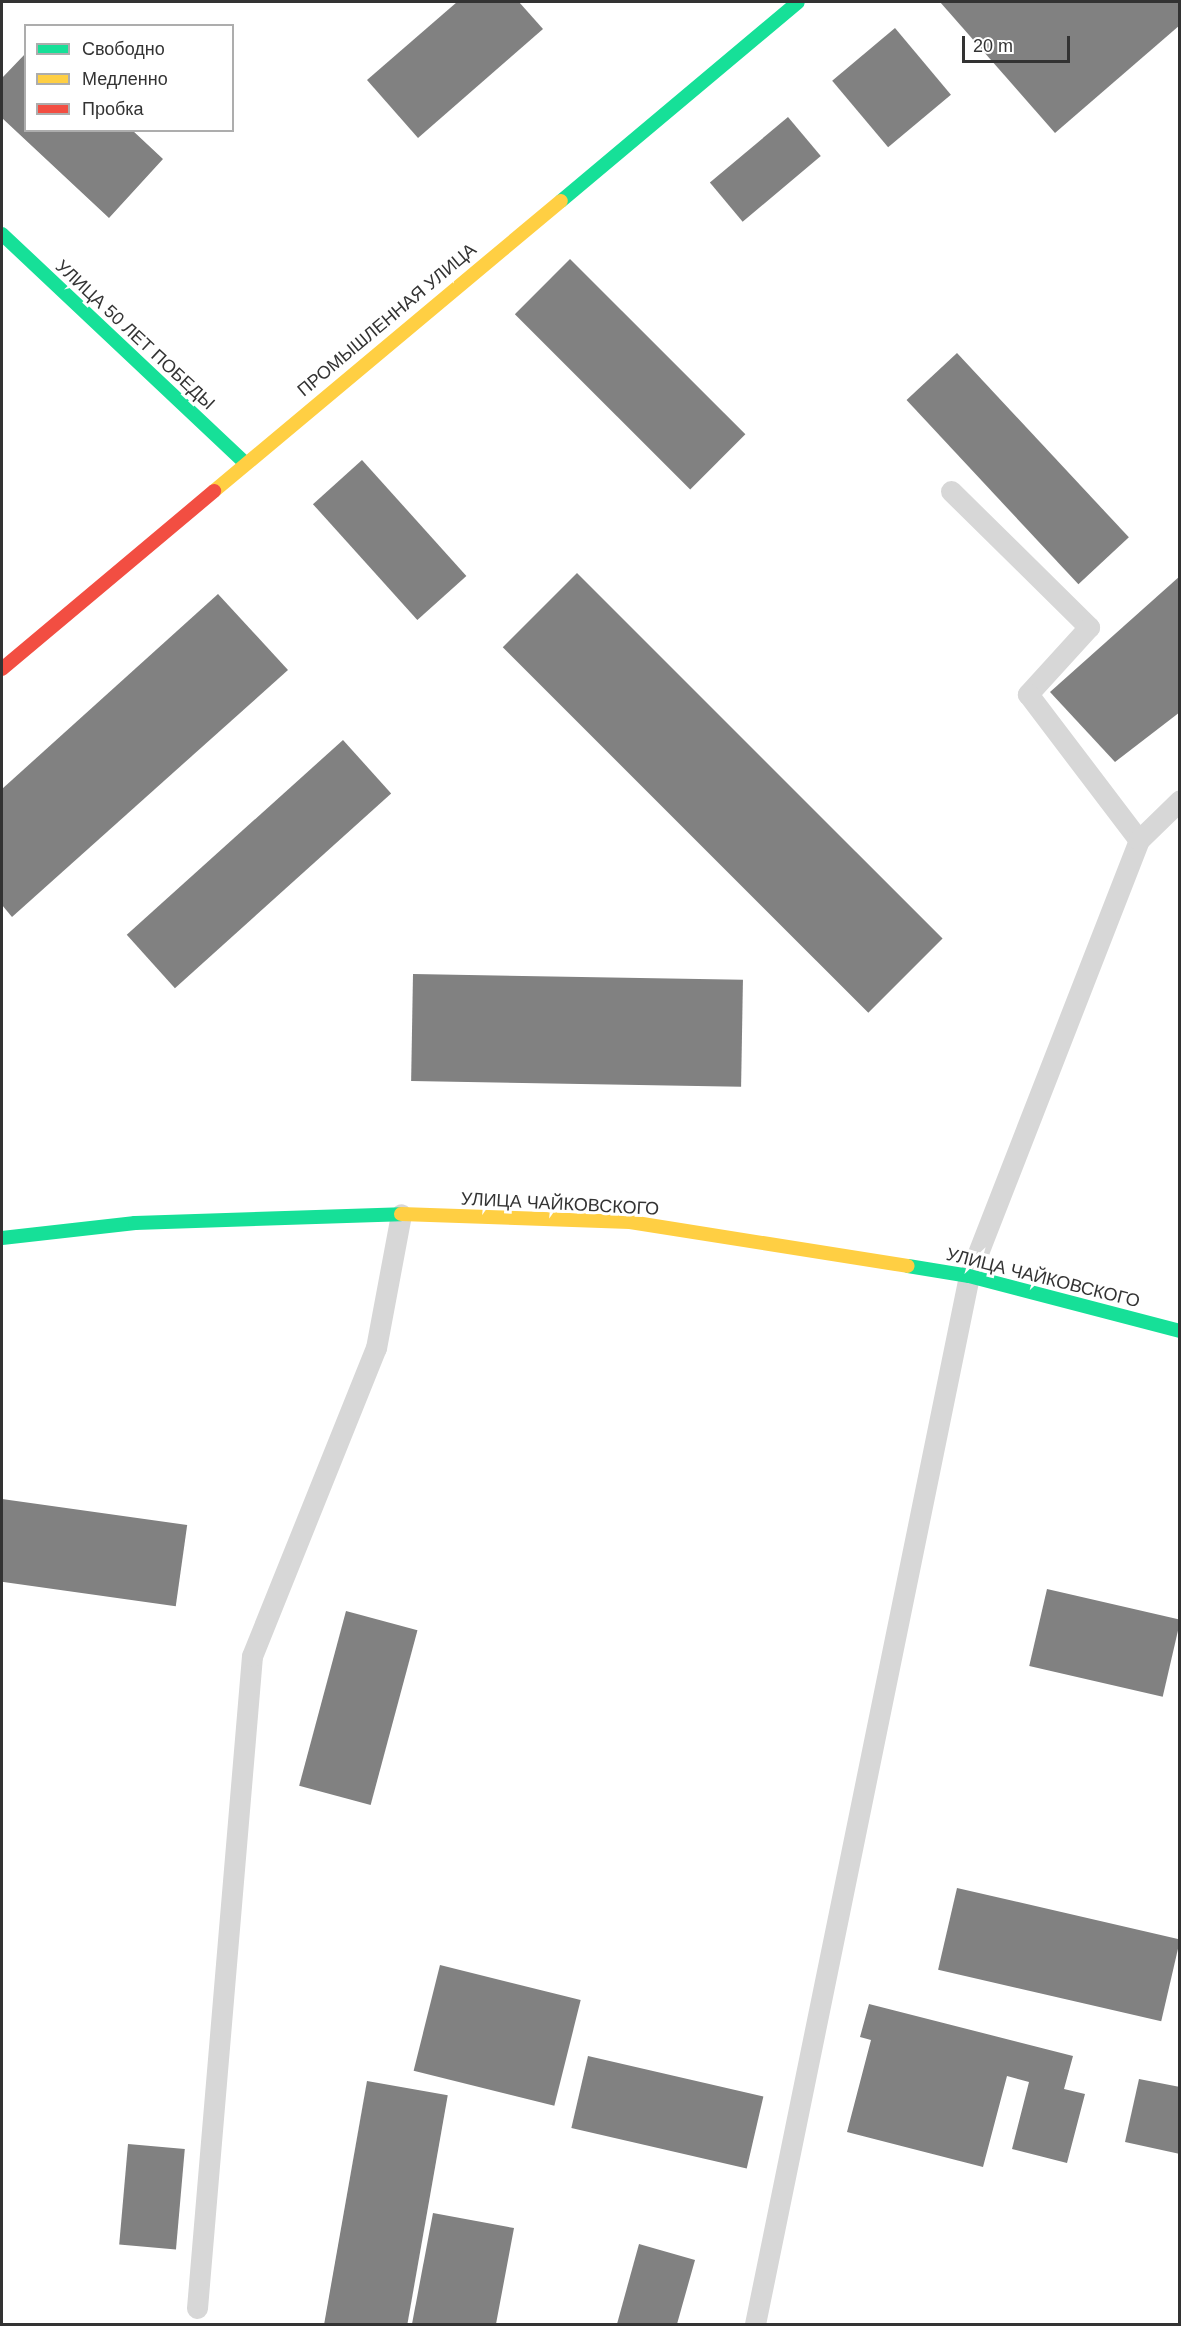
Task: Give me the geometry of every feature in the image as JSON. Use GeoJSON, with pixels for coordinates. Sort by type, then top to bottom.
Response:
{"type":"FeatureCollection","features":[{"type":"Feature","properties":{"kind":"street","name":"ПРОМЫШЛЕННАЯ УЛИЦА"},"geometry":{"type":"LineString","coordinates":[[2,669],[244,462],[798,2]]}},
{"type":"Feature","properties":{"kind":"street","name":"УЛИЦА 50 ЛЕТ ПОБЕДЫ"},"geometry":{"type":"LineString","coordinates":[[2,234],[244,462]]}},
{"type":"Feature","properties":{"kind":"street","name":"УЛИЦА ЧАЙКОВСКОГО"},"geometry":{"type":"LineString","coordinates":[[2,1238],[135,1223],[401,1214],[630,1222],[969,1276],[1179,1331]]}},
{"type":"Feature","properties":{"kind":"lane"},"geometry":{"type":"LineString","coordinates":[[951,491],[1089,627],[1028,694],[1139,840]]}},
{"type":"Feature","properties":{"kind":"lane"},"geometry":{"type":"LineString","coordinates":[[754,2325],[969,1276],[1139,840],[1179,800]]}},
{"type":"Feature","properties":{"kind":"lane"},"geometry":{"type":"LineString","coordinates":[[197,2308],[252,1656],[376,1348],[401,1214]]}},
{"type":"Feature","properties":{"kind":"building"},"geometry":{"type":"Polygon","coordinates":[[[457,2],[519,2],[543,29],[418,138],[367,80],[457,2]]]}},
{"type":"Feature","properties":{"kind":"building"},"geometry":{"type":"Polygon","coordinates":[[[940,2],[1180,2],[1180,25],[1055,133],[940,2]]]}},
{"type":"Feature","properties":{"kind":"building"},"geometry":{"type":"Polygon","coordinates":[[[895,28],[951,95],[888,147],[832,81],[895,28]]]}},
{"type":"Feature","properties":{"kind":"building"},"geometry":{"type":"Polygon","coordinates":[[[24,55],[24,132],[134,132],[163,159],[109,218],[2,118],[2,78],[24,55]]]}},
{"type":"Feature","properties":{"kind":"building"},"geometry":{"type":"Polygon","coordinates":[[[788,117],[821,156],[743,222],[710,183],[788,117]]]}},
{"type":"Feature","properties":{"kind":"building"},"geometry":{"type":"Polygon","coordinates":[[[570,259],[745,434],[690,490],[515,314],[570,259]]]}},
{"type":"Feature","properties":{"kind":"building"},"geometry":{"type":"Polygon","coordinates":[[[957,353],[1129,537],[1078,584],[907,400],[957,353]]]}},
{"type":"Feature","properties":{"kind":"building"},"geometry":{"type":"Polygon","coordinates":[[[362,460],[466,576],[417,620],[313,504],[362,460]]]}},
{"type":"Feature","properties":{"kind":"building"},"geometry":{"type":"Polygon","coordinates":[[[577,573],[943,939],[868,1013],[503,647],[577,573]]]}},
{"type":"Feature","properties":{"kind":"building"},"geometry":{"type":"Polygon","coordinates":[[[1180,576],[1180,712],[1115,762],[1050,692],[1180,576]]]}},
{"type":"Feature","properties":{"kind":"building"},"geometry":{"type":"Polygon","coordinates":[[[218,594],[288,670],[12,917],[2,905],[2,789],[218,594]]]}},
{"type":"Feature","properties":{"kind":"building"},"geometry":{"type":"Polygon","coordinates":[[[343,740],[391,794],[175,988],[127,935],[343,740]]]}},
{"type":"Feature","properties":{"kind":"building"},"geometry":{"type":"Polygon","coordinates":[[[413,974],[743,980],[741,1087],[411,1081],[413,974]]]}},
{"type":"Feature","properties":{"kind":"building"},"geometry":{"type":"Polygon","coordinates":[[[2,1499],[187,1525],[176,1606],[2,1582],[2,1499]]]}},
{"type":"Feature","properties":{"kind":"building"},"geometry":{"type":"Polygon","coordinates":[[[1047,1589],[1180,1620],[1163,1697],[1029,1666],[1047,1589]]]}},
{"type":"Feature","properties":{"kind":"building"},"geometry":{"type":"Polygon","coordinates":[[[346,1611],[417,1630],[371,1805],[299,1786],[346,1611]]]}},
{"type":"Feature","properties":{"kind":"building"},"geometry":{"type":"Polygon","coordinates":[[[957,1888],[1180,1939],[1161,2021],[938,1970],[957,1888]]]}},
{"type":"Feature","properties":{"kind":"building"},"geometry":{"type":"Polygon","coordinates":[[[440,1965],[581,2000],[554,2106],[414,2071],[440,1965]]]}},
{"type":"Feature","properties":{"kind":"building"},"geometry":{"type":"Polygon","coordinates":[[[869,2004],[1073,2056],[1064,2089],[1085,2094],[1067,2163],[1012,2149],[1029,2082],[1007,2076],[983,2167],[847,2132],[871,2040],[860,2037],[869,2004]]]}},
{"type":"Feature","properties":{"kind":"building"},"geometry":{"type":"Polygon","coordinates":[[[588,2056],[763,2096],[747,2169],[571,2128],[588,2056]]]}},
{"type":"Feature","properties":{"kind":"building"},"geometry":{"type":"Polygon","coordinates":[[[1139,2079],[1180,2087],[1180,2154],[1125,2142],[1139,2079]]]}},
{"type":"Feature","properties":{"kind":"building"},"geometry":{"type":"Polygon","coordinates":[[[367,2081],[448,2095],[407,2324],[324,2324],[367,2081]]]}},
{"type":"Feature","properties":{"kind":"building"},"geometry":{"type":"Polygon","coordinates":[[[128,2144],[185,2149],[176,2250],[119,2245],[128,2144]]]}},
{"type":"Feature","properties":{"kind":"building"},"geometry":{"type":"Polygon","coordinates":[[[433,2213],[514,2228],[496,2324],[412,2324],[433,2213]]]}},
{"type":"Feature","properties":{"kind":"building"},"geometry":{"type":"Polygon","coordinates":[[[639,2244],[695,2260],[677,2324],[617,2324],[639,2244]]]}},
{"type":"Feature","properties":{"kind":"traffic: fast"},"geometry":{"type":"LineString","coordinates":[[561,201],[798,2]]}},
{"type":"Feature","properties":{"kind":"traffic: fast"},"geometry":{"type":"LineString","coordinates":[[2,234],[244,462]]}},
{"type":"Feature","properties":{"kind":"traffic: fast"},"geometry":{"type":"LineString","coordinates":[[2,1238],[135,1223],[401,1214]]}},
{"type":"Feature","properties":{"kind":"traffic: fast"},"geometry":{"type":"LineString","coordinates":[[908,1266],[969,1276],[1180,1331]]}},
{"type":"Feature","properties":{"kind":"traffic: slow"},"geometry":{"type":"LineString","coordinates":[[214,491],[561,201]]}},
{"type":"Feature","properties":{"kind":"traffic: slow"},"geometry":{"type":"LineString","coordinates":[[401,1214],[630,1222],[908,1266]]}},
{"type":"Feature","properties":{"kind":"traffic: jam"},"geometry":{"type":"LineString","coordinates":[[2,669],[214,491]]}}]}
